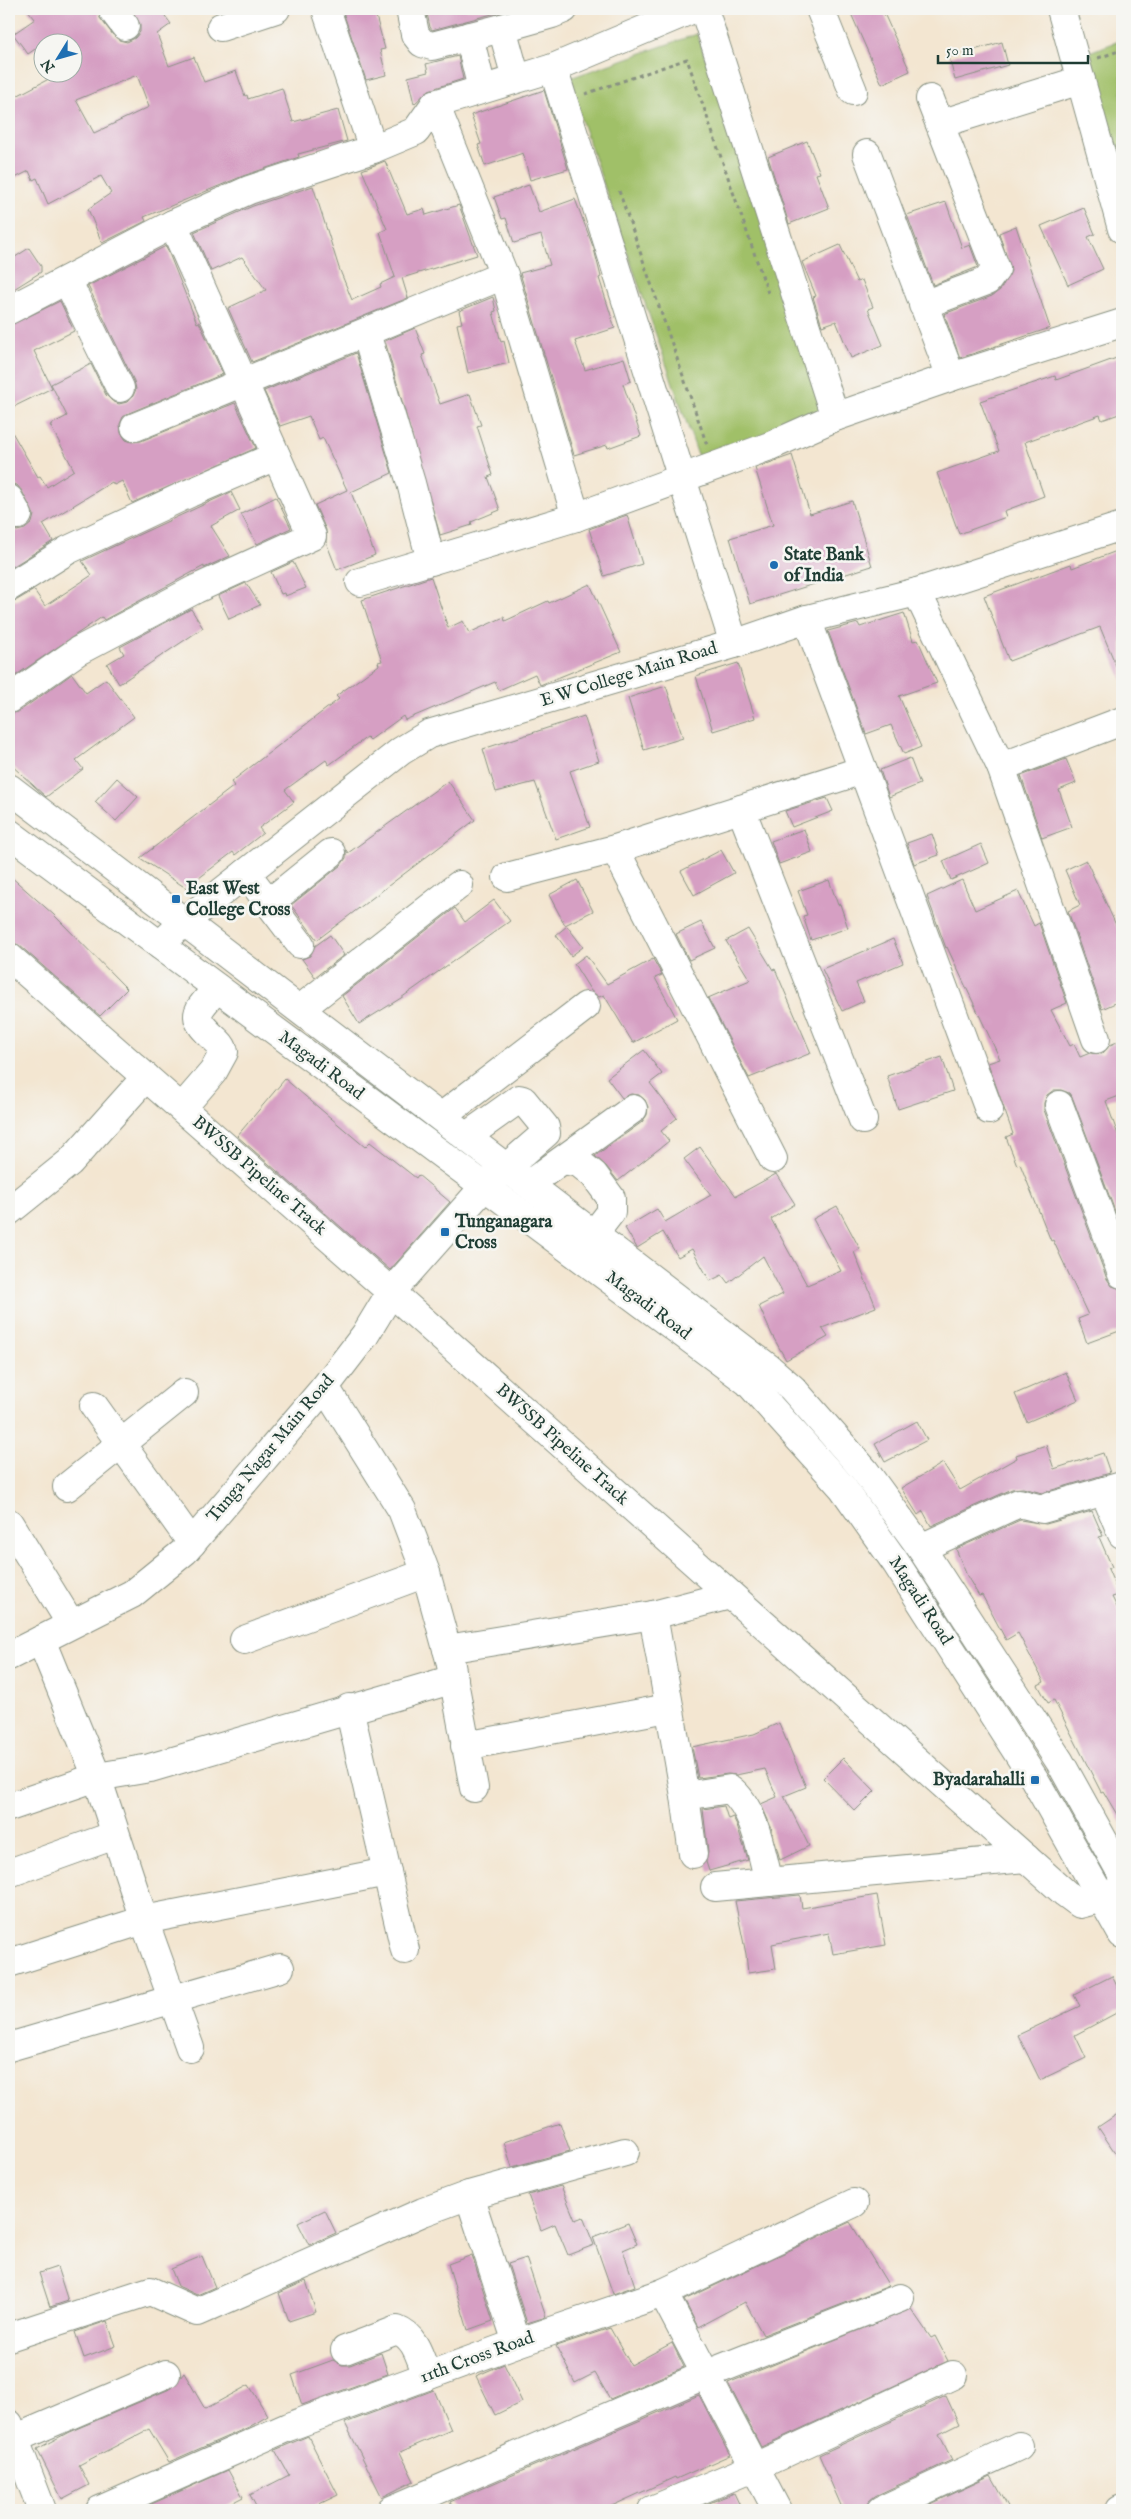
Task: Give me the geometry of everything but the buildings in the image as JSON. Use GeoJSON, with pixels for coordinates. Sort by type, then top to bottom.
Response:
{"type":"FeatureCollection","features":[{"type":"Feature","properties":{"kind":"street"},"geometry":{"type":"LineString","coordinates":[[221,27],[276,9]]}},
{"type":"Feature","properties":{"kind":"street"},"geometry":{"type":"LineString","coordinates":[[326,9],[373,149]]}},
{"type":"Feature","properties":{"kind":"street"},"geometry":{"type":"LineString","coordinates":[[410,9],[415,34],[422,43],[432,46],[552,14],[564,9]]}},
{"type":"Feature","properties":{"kind":"street"},"geometry":{"type":"LineString","coordinates":[[9,310],[172,224],[248,190],[373,149],[416,131],[435,104],[553,68],[646,18],[692,9]]}},
{"type":"Feature","properties":{"kind":"street"},"geometry":{"type":"LineString","coordinates":[[704,9],[835,417]]}},
{"type":"Feature","properties":{"kind":"street"},"geometry":{"type":"LineString","coordinates":[[820,9],[854,92]]}},
{"type":"Feature","properties":{"kind":"street"},"geometry":{"type":"LineString","coordinates":[[1062,9],[1122,229]]}},
{"type":"Feature","properties":{"kind":"street"},"geometry":{"type":"LineString","coordinates":[[502,28],[516,78]]}},
{"type":"Feature","properties":{"kind":"street"},"geometry":{"type":"LineString","coordinates":[[469,36],[482,89]]}},
{"type":"Feature","properties":{"kind":"street"},"geometry":{"type":"LineString","coordinates":[[553,68],[734,644]]}},
{"type":"Feature","properties":{"kind":"street"},"geometry":{"type":"LineString","coordinates":[[940,124],[1081,80]]}},
{"type":"Feature","properties":{"kind":"street"},"geometry":{"type":"LineString","coordinates":[[923,305],[987,281],[996,269],[930,99]]}},
{"type":"Feature","properties":{"kind":"street"},"geometry":{"type":"LineString","coordinates":[[435,104],[504,275],[576,517]]}},
{"type":"Feature","properties":{"kind":"street"},"geometry":{"type":"LineString","coordinates":[[866,154],[950,376]]}},
{"type":"Feature","properties":{"kind":"street"},"geometry":{"type":"LineString","coordinates":[[9,699],[78,651],[196,589],[312,536],[172,224]]}},
{"type":"Feature","properties":{"kind":"street"},"geometry":{"type":"LineString","coordinates":[[135,427],[244,384],[504,275]]}},
{"type":"Feature","properties":{"kind":"street"},"geometry":{"type":"LineString","coordinates":[[67,280],[120,388]]}},
{"type":"Feature","properties":{"kind":"street"},"geometry":{"type":"LineString","coordinates":[[360,582],[576,517],[770,446],[835,417],[950,376],[1122,323]]}},
{"type":"Feature","properties":{"kind":"street"},"geometry":{"type":"LineString","coordinates":[[366,333],[411,483],[431,561]]}},
{"type":"Feature","properties":{"kind":"street"},"geometry":{"type":"LineString","coordinates":[[9,587],[68,550],[276,456]]}},
{"type":"Feature","properties":{"kind":"street","name":"E W College Main Road"},"geometry":{"type":"LineString","coordinates":[[160,945],[185,921],[401,751],[429,734],[734,644],[807,619],[917,592],[1122,526]]}},
{"type":"Feature","properties":{"kind":"street"},"geometry":{"type":"LineString","coordinates":[[917,592],[1001,767],[1096,1039]]}},
{"type":"Feature","properties":{"kind":"street"},"geometry":{"type":"LineString","coordinates":[[807,619],[989,1110]]}},
{"type":"Feature","properties":{"kind":"street"},"geometry":{"type":"LineString","coordinates":[[1001,767],[1120,727]]}},
{"type":"Feature","properties":{"kind":"street"},"geometry":{"type":"LineString","coordinates":[[507,877],[615,849],[863,770]]}},
{"type":"Feature","properties":{"kind":"street","name":"Magadi Road"},"geometry":{"type":"LineString","coordinates":[[9,788],[467,1136],[770,1369],[792,1388],[864,1471],[921,1548],[1060,1762],[1122,1874]]}},
{"type":"Feature","properties":{"kind":"street"},"geometry":{"type":"LineString","coordinates":[[741,809],[863,1120]]}},
{"type":"Feature","properties":{"kind":"street","name":"Magadi Road"},"geometry":{"type":"LineString","coordinates":[[9,833],[420,1141],[485,1186],[748,1382],[843,1488],[896,1563],[1036,1780],[1113,1893],[1122,1934]]}},
{"type":"Feature","properties":{"kind":"street"},"geometry":{"type":"LineString","coordinates":[[615,849],[773,1159]]}},
{"type":"Feature","properties":{"kind":"street"},"geometry":{"type":"LineString","coordinates":[[269,903],[331,853]]}},
{"type":"Feature","properties":{"kind":"street"},"geometry":{"type":"LineString","coordinates":[[246,873],[300,944]]}},
{"type":"Feature","properties":{"kind":"street"},"geometry":{"type":"LineString","coordinates":[[300,1009],[459,886]]}},
{"type":"Feature","properties":{"kind":"street","name":"BWSSB Pipeline Track"},"geometry":{"type":"LineString","coordinates":[[9,957],[391,1292],[1080,1904],[1113,1893]]}},
{"type":"Feature","properties":{"kind":"street"},"geometry":{"type":"LineString","coordinates":[[182,1108],[223,1056],[223,1046],[199,1025],[197,1016],[200,1008],[217,988]]}},
{"type":"Feature","properties":{"kind":"street"},"geometry":{"type":"LineString","coordinates":[[441,1117],[586,1006]]}},
{"type":"Feature","properties":{"kind":"street"},"geometry":{"type":"LineString","coordinates":[[9,1211],[70,1162],[146,1077]]}},
{"type":"Feature","properties":{"kind":"street","name":"Tunga Nagar Main Road"},"geometry":{"type":"LineString","coordinates":[[9,1656],[132,1594],[184,1552],[325,1387],[365,1335],[391,1292],[485,1186],[546,1133],[545,1128],[523,1100],[515,1100],[467,1136]]}},
{"type":"Feature","properties":{"kind":"street"},"geometry":{"type":"LineString","coordinates":[[1059,1105],[1122,1274]]}},
{"type":"Feature","properties":{"kind":"street"},"geometry":{"type":"LineString","coordinates":[[529,1184],[633,1109]]}},
{"type":"Feature","properties":{"kind":"street"},"geometry":{"type":"LineString","coordinates":[[562,1160],[579,1163],[594,1175],[611,1198],[611,1212],[594,1234]]}},
{"type":"Feature","properties":{"kind":"street"},"geometry":{"type":"LineString","coordinates":[[325,1387],[402,1510],[426,1573],[454,1678],[474,1788]]}},
{"type":"Feature","properties":{"kind":"street"},"geometry":{"type":"LineString","coordinates":[[67,1487],[184,1393]]}},
{"type":"Feature","properties":{"kind":"street"},"geometry":{"type":"LineString","coordinates":[[94,1406],[192,1543]]}},
{"type":"Feature","properties":{"kind":"street"},"geometry":{"type":"LineString","coordinates":[[921,1548],[1018,1503],[1042,1508],[1113,1489],[1122,1534]]}},
{"type":"Feature","properties":{"kind":"street"},"geometry":{"type":"LineString","coordinates":[[9,1524],[71,1624]]}},
{"type":"Feature","properties":{"kind":"street"},"geometry":{"type":"LineString","coordinates":[[244,1640],[426,1573]]}},
{"type":"Feature","properties":{"kind":"street"},"geometry":{"type":"LineString","coordinates":[[447,1649],[653,1615],[730,1595]]}},
{"type":"Feature","properties":{"kind":"street"},"geometry":{"type":"LineString","coordinates":[[653,1615],[685,1796],[693,1854]]}},
{"type":"Feature","properties":{"kind":"street"},"geometry":{"type":"LineString","coordinates":[[41,1640],[97,1777],[144,1920],[190,2048]]}},
{"type":"Feature","properties":{"kind":"street"},"geometry":{"type":"LineString","coordinates":[[9,1806],[97,1777],[150,1768],[454,1678]]}},
{"type":"Feature","properties":{"kind":"street"},"geometry":{"type":"LineString","coordinates":[[349,1708],[405,1950]]}},
{"type":"Feature","properties":{"kind":"street"},"geometry":{"type":"LineString","coordinates":[[465,1746],[668,1708]]}},
{"type":"Feature","properties":{"kind":"street"},"geometry":{"type":"LineString","coordinates":[[685,1796],[730,1789],[735,1793],[748,1816],[769,1882]]}},
{"type":"Feature","properties":{"kind":"street"},"geometry":{"type":"LineString","coordinates":[[9,1873],[115,1834]]}},
{"type":"Feature","properties":{"kind":"street"},"geometry":{"type":"LineString","coordinates":[[715,1887],[1026,1858]]}},
{"type":"Feature","properties":{"kind":"street"},"geometry":{"type":"LineString","coordinates":[[9,1964],[144,1920],[387,1872]]}},
{"type":"Feature","properties":{"kind":"street"},"geometry":{"type":"LineString","coordinates":[[9,2047],[280,1968]]}},
{"type":"Feature","properties":{"kind":"street"},"geometry":{"type":"LineString","coordinates":[[9,2337],[150,2291],[197,2312],[423,2212],[469,2195],[625,2152]]}},
{"type":"Feature","properties":{"kind":"street"},"geometry":{"type":"LineString","coordinates":[[469,2195],[516,2343]]}},
{"type":"Feature","properties":{"kind":"street","name":"11th Cross Road"},"geometry":{"type":"LineString","coordinates":[[100,2510],[288,2427],[516,2343],[663,2292],[854,2203]]}},
{"type":"Feature","properties":{"kind":"street"},"geometry":{"type":"LineString","coordinates":[[663,2292],[777,2510]]}},
{"type":"Feature","properties":{"kind":"street"},"geometry":{"type":"LineString","coordinates":[[390,2510],[707,2374],[900,2298]]}},
{"type":"Feature","properties":{"kind":"street"},"geometry":{"type":"LineString","coordinates":[[345,2350],[397,2330],[406,2333],[413,2340],[427,2376]]}},
{"type":"Feature","properties":{"kind":"street"},"geometry":{"type":"LineString","coordinates":[[42,2510],[11,2431],[166,2374]]}},
{"type":"Feature","properties":{"kind":"street"},"geometry":{"type":"LineString","coordinates":[[652,2510],[755,2467],[953,2376]]}},
{"type":"Feature","properties":{"kind":"street"},"geometry":{"type":"LineString","coordinates":[[882,2510],[1019,2446]]}},
{"type":"Feature","properties":{"kind":"path"},"geometry":{"type":"LineString","coordinates":[[588,103],[585,94],[687,59],[771,301]]}},
{"type":"Feature","properties":{"kind":"path"},"geometry":{"type":"LineString","coordinates":[[617,187],[708,448],[717,444]]}},
{"type":"Feature","properties":{"kind":"green space"},"geometry":{"type":"Polygon","coordinates":[[[697,34],[831,419],[701,464],[567,79],[697,34]]]}},
{"type":"Feature","properties":{"kind":"green space"},"geometry":{"type":"Polygon","coordinates":[[[1122,40],[1122,203],[1081,55],[1122,40]]]}},
{"type":"Feature","properties":{"kind":"place","name":"State Bank of India"},"geometry":{"type":"Point","coordinates":[774,565]}},
{"type":"Feature","properties":{"kind":"place","name":"East West College Cross"},"geometry":{"type":"Point","coordinates":[176,899]}},
{"type":"Feature","properties":{"kind":"place","name":"Tunganagara Cross"},"geometry":{"type":"Point","coordinates":[445,1232]}},
{"type":"Feature","properties":{"kind":"place","name":"Byadarahalli"},"geometry":{"type":"Point","coordinates":[1035,1780]}}]}
